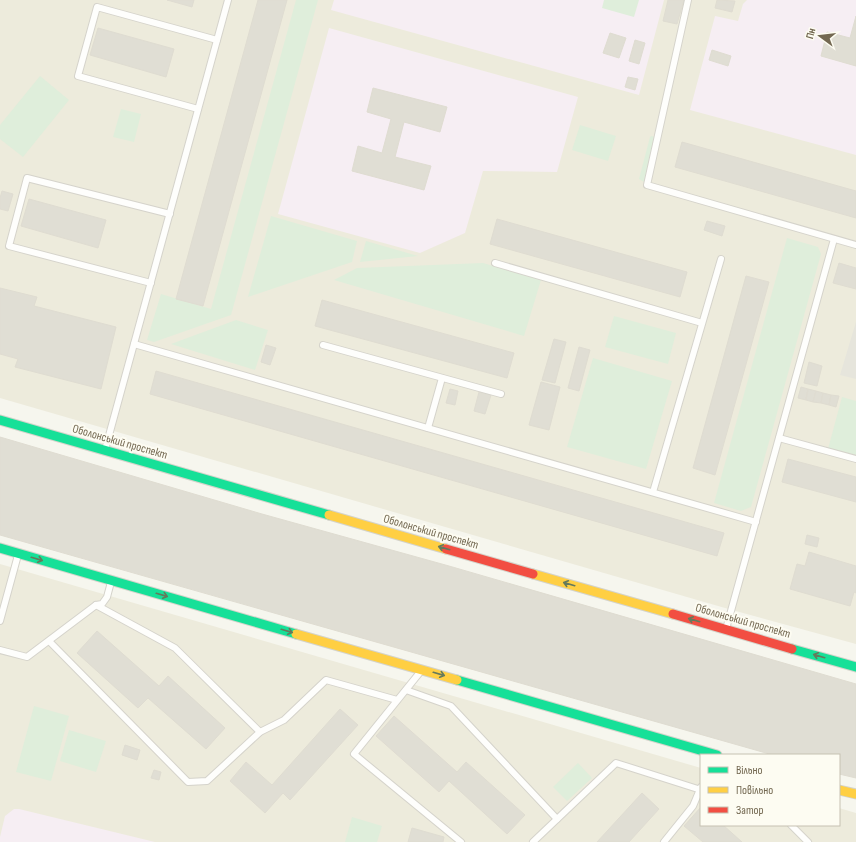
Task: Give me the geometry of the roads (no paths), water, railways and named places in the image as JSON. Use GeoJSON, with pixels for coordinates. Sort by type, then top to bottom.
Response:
{"type":"FeatureCollection","features":[{"type":"Feature","properties":{"kind":"main road","name":"Оболонський проспект"},"geometry":{"type":"LineString","coordinates":[[0,420],[856,667]]}},
{"type":"Feature","properties":{"kind":"main road"},"geometry":{"type":"LineString","coordinates":[[0,548],[111,581],[423,669],[713,754]]}},
{"type":"Feature","properties":{"kind":"main road"},"geometry":{"type":"LineString","coordinates":[[840,790],[856,794]]}},
{"type":"Feature","properties":{"kind":"lane"},"geometry":{"type":"LineString","coordinates":[[105,450],[228,0]]}},
{"type":"Feature","properties":{"kind":"lane"},"geometry":{"type":"LineString","coordinates":[[688,0],[647,185],[856,245]]}},
{"type":"Feature","properties":{"kind":"lane"},"geometry":{"type":"LineString","coordinates":[[198,109],[78,76],[97,7],[217,40]]}},
{"type":"Feature","properties":{"kind":"lane"},"geometry":{"type":"LineString","coordinates":[[151,283],[9,246],[27,178],[170,214]]}},
{"type":"Feature","properties":{"kind":"lane"},"geometry":{"type":"LineString","coordinates":[[726,629],[834,239]]}},
{"type":"Feature","properties":{"kind":"lane"},"geometry":{"type":"LineString","coordinates":[[653,492],[721,259]]}},
{"type":"Feature","properties":{"kind":"lane"},"geometry":{"type":"LineString","coordinates":[[495,263],[702,323]]}},
{"type":"Feature","properties":{"kind":"lane"},"geometry":{"type":"LineString","coordinates":[[134,344],[756,522]]}},
{"type":"Feature","properties":{"kind":"lane"},"geometry":{"type":"LineString","coordinates":[[323,345],[501,394]]}},
{"type":"Feature","properties":{"kind":"lane"},"geometry":{"type":"LineString","coordinates":[[428,428],[442,378]]}},
{"type":"Feature","properties":{"kind":"lane"},"geometry":{"type":"LineString","coordinates":[[779,438],[856,459]]}},
{"type":"Feature","properties":{"kind":"lane"},"geometry":{"type":"LineString","coordinates":[[0,621],[19,554]]}},
{"type":"Feature","properties":{"kind":"lane"},"geometry":{"type":"LineString","coordinates":[[0,650],[27,657],[96,606],[102,604],[107,597],[111,581]]}},
{"type":"Feature","properties":{"kind":"lane"},"geometry":{"type":"LineString","coordinates":[[96,606],[175,648],[260,732]]}},
{"type":"Feature","properties":{"kind":"lane"},"geometry":{"type":"LineString","coordinates":[[49,641],[188,782],[207,781],[260,732],[284,720],[326,680],[397,700]]}},
{"type":"Feature","properties":{"kind":"lane"},"geometry":{"type":"LineString","coordinates":[[423,669],[354,754],[461,842]]}},
{"type":"Feature","properties":{"kind":"lane"},"geometry":{"type":"LineString","coordinates":[[406,690],[451,706],[557,819]]}},
{"type":"Feature","properties":{"kind":"lane"},"geometry":{"type":"LineString","coordinates":[[533,842],[616,763],[700,789]]}},
{"type":"Feature","properties":{"kind":"lane"},"geometry":{"type":"LineString","coordinates":[[664,842],[693,806],[700,791]]}},
{"type":"Feature","properties":{"kind":"lane"},"geometry":{"type":"LineString","coordinates":[[792,826],[808,842]]}}]}
